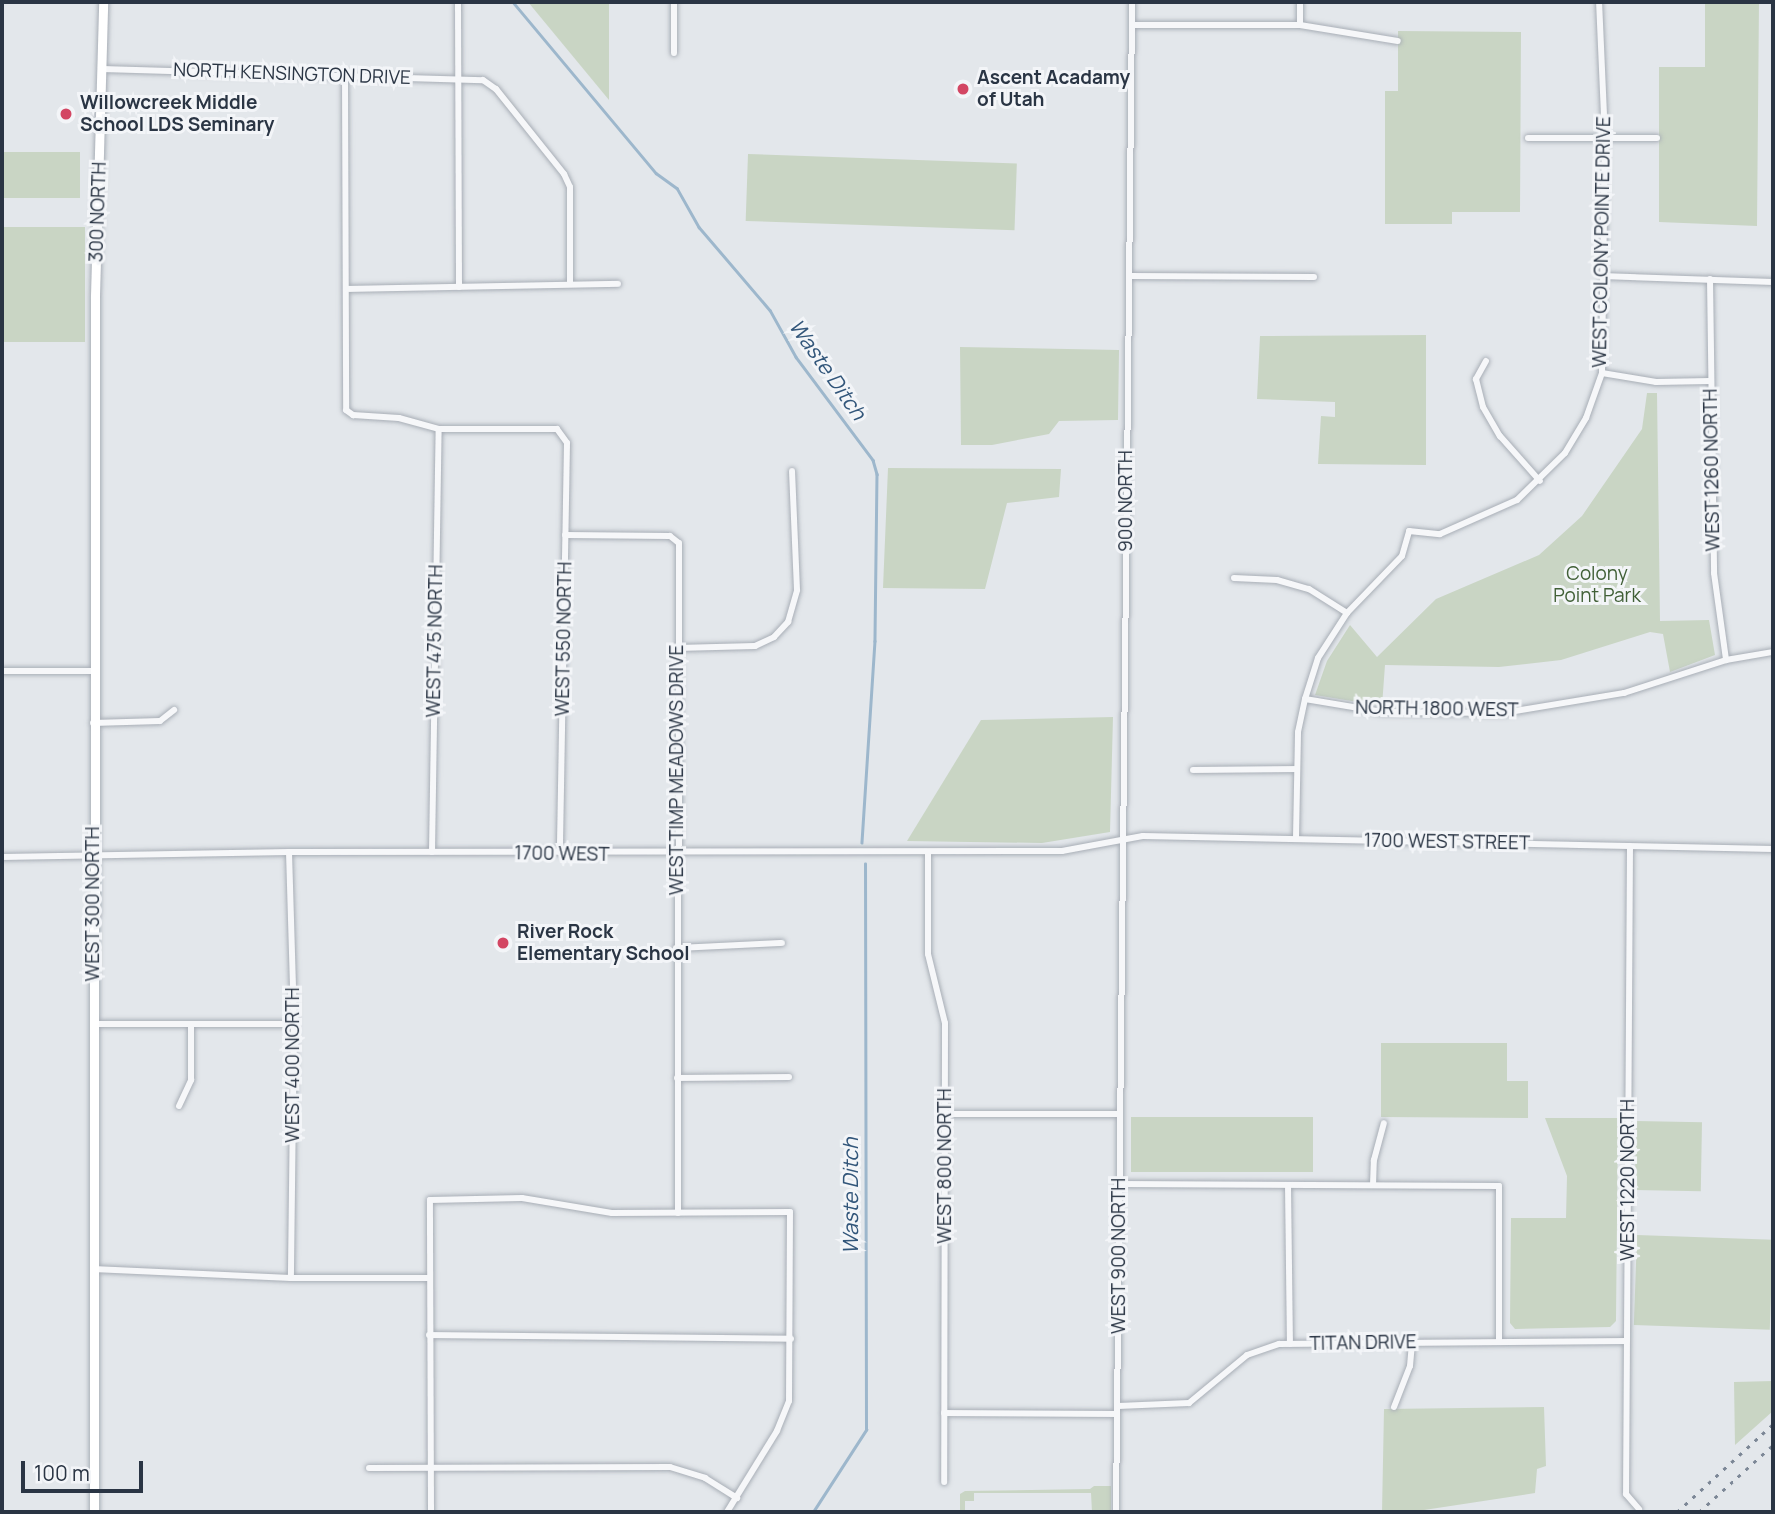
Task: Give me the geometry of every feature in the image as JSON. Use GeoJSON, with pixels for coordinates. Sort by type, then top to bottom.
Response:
{"type":"FeatureCollection","features":[{"type":"Feature","properties":{"kind":"street","name":"300 NORTH"},"geometry":{"type":"LineString","coordinates":[[95,296],[103,2]]}},
{"type":"Feature","properties":{"kind":"street"},"geometry":{"type":"LineString","coordinates":[[458,2],[459,287]]}},
{"type":"Feature","properties":{"kind":"street"},"geometry":{"type":"LineString","coordinates":[[674,2],[674,53]]}},
{"type":"Feature","properties":{"kind":"street","name":"900 NORTH"},"geometry":{"type":"LineString","coordinates":[[1120,1000],[1132,2]]}},
{"type":"Feature","properties":{"kind":"street"},"geometry":{"type":"LineString","coordinates":[[1300,2],[1300,25]]}},
{"type":"Feature","properties":{"kind":"street","name":"WEST COLONY POINTE DRIVE"},"geometry":{"type":"LineString","coordinates":[[1296,838],[1297,769],[1305,699],[1318,658],[1347,613],[1402,556],[1409,531],[1440,534],[1517,500],[1540,481],[1565,453],[1586,418],[1602,373],[1605,138],[1599,2]]}},
{"type":"Feature","properties":{"kind":"street"},"geometry":{"type":"LineString","coordinates":[[1132,25],[1300,25],[1398,41]]}},
{"type":"Feature","properties":{"kind":"street","name":"NORTH KENSINGTON DRIVE"},"geometry":{"type":"LineString","coordinates":[[102,69],[482,80],[496,89],[564,174],[570,187],[570,284]]}},
{"type":"Feature","properties":{"kind":"street"},"geometry":{"type":"LineString","coordinates":[[345,75],[348,289],[346,410],[353,415],[399,418],[439,429]]}},
{"type":"Feature","properties":{"kind":"street"},"geometry":{"type":"LineString","coordinates":[[1528,138],[1657,138]]}},
{"type":"Feature","properties":{"kind":"street"},"geometry":{"type":"LineString","coordinates":[[1129,276],[1314,276]]}},
{"type":"Feature","properties":{"kind":"street"},"geometry":{"type":"LineString","coordinates":[[1602,276],[1773,282]]}},
{"type":"Feature","properties":{"kind":"street","name":"WEST 1260 NORTH"},"geometry":{"type":"LineString","coordinates":[[1710,279],[1714,573],[1726,660]]}},
{"type":"Feature","properties":{"kind":"street"},"geometry":{"type":"LineString","coordinates":[[348,289],[618,284]]}},
{"type":"Feature","properties":{"kind":"street","name":"WEST 300 NORTH"},"geometry":{"type":"LineString","coordinates":[[94,1512],[95,296]]}},
{"type":"Feature","properties":{"kind":"street"},"geometry":{"type":"LineString","coordinates":[[1486,360],[1476,379],[1483,407],[1500,436],[1540,481]]}},
{"type":"Feature","properties":{"kind":"street"},"geometry":{"type":"LineString","coordinates":[[1602,373],[1656,382],[1710,381]]}},
{"type":"Feature","properties":{"kind":"street","name":"WEST 550 NORTH"},"geometry":{"type":"LineString","coordinates":[[439,429],[557,429],[567,443],[560,852]]}},
{"type":"Feature","properties":{"kind":"street","name":"WEST 475 NORTH"},"geometry":{"type":"LineString","coordinates":[[432,852],[439,429]]}},
{"type":"Feature","properties":{"kind":"street"},"geometry":{"type":"LineString","coordinates":[[677,648],[755,646],[782,630],[796,602],[792,471]]}},
{"type":"Feature","properties":{"kind":"street","name":"WEST TIMP MEADOWS DRIVE"},"geometry":{"type":"LineString","coordinates":[[565,535],[677,538],[678,1213]]}},
{"type":"Feature","properties":{"kind":"street"},"geometry":{"type":"LineString","coordinates":[[1234,578],[1277,580],[1309,589],[1347,613]]}},
{"type":"Feature","properties":{"kind":"street","name":"NORTH 1800 WEST"},"geometry":{"type":"LineString","coordinates":[[1305,699],[1383,712],[1503,713],[1625,692],[1726,660],[1773,652]]}},
{"type":"Feature","properties":{"kind":"street"},"geometry":{"type":"LineString","coordinates":[[2,671],[93,671]]}},
{"type":"Feature","properties":{"kind":"street"},"geometry":{"type":"LineString","coordinates":[[93,723],[160,721],[174,710]]}},
{"type":"Feature","properties":{"kind":"street"},"geometry":{"type":"LineString","coordinates":[[1193,770],[1297,769]]}},
{"type":"Feature","properties":{"kind":"street","name":"1700 WEST STREET"},"geometry":{"type":"LineString","coordinates":[[1122,839],[1296,838],[1773,849]]}},
{"type":"Feature","properties":{"kind":"street","name":"1700 WEST"},"geometry":{"type":"LineString","coordinates":[[2,857],[289,852],[676,854],[1062,851],[1122,839]]}},
{"type":"Feature","properties":{"kind":"street","name":"WEST 1220 NORTH"},"geometry":{"type":"LineString","coordinates":[[1630,846],[1626,1494],[1639,1510]]}},
{"type":"Feature","properties":{"kind":"street","name":"WEST 400 NORTH"},"geometry":{"type":"LineString","coordinates":[[289,852],[294,1024],[291,1278]]}},
{"type":"Feature","properties":{"kind":"street","name":"WEST 800 NORTH"},"geometry":{"type":"LineString","coordinates":[[928,852],[928,954],[945,1023],[944,1482]]}},
{"type":"Feature","properties":{"kind":"street"},"geometry":{"type":"LineString","coordinates":[[677,948],[782,943]]}},
{"type":"Feature","properties":{"kind":"street","name":"WEST 900 NORTH"},"geometry":{"type":"LineString","coordinates":[[1116,1512],[1120,1000]]}},
{"type":"Feature","properties":{"kind":"street"},"geometry":{"type":"LineString","coordinates":[[93,1024],[294,1024]]}},
{"type":"Feature","properties":{"kind":"street"},"geometry":{"type":"LineString","coordinates":[[179,1105],[191,1080],[191,1024]]}},
{"type":"Feature","properties":{"kind":"street"},"geometry":{"type":"LineString","coordinates":[[677,1078],[789,1077]]}},
{"type":"Feature","properties":{"kind":"street"},"geometry":{"type":"LineString","coordinates":[[945,1114],[1119,1114]]}},
{"type":"Feature","properties":{"kind":"street"},"geometry":{"type":"LineString","coordinates":[[1373,1185],[1374,1160],[1384,1122]]}},
{"type":"Feature","properties":{"kind":"street"},"geometry":{"type":"LineString","coordinates":[[1120,1184],[1499,1186],[1499,1341]]}},
{"type":"Feature","properties":{"kind":"street"},"geometry":{"type":"LineString","coordinates":[[1288,1185],[1290,1344]]}},
{"type":"Feature","properties":{"kind":"street"},"geometry":{"type":"LineString","coordinates":[[430,1512],[430,1200],[522,1198],[612,1213],[790,1212],[791,1385],[784,1416],[727,1512]]}},
{"type":"Feature","properties":{"kind":"street"},"geometry":{"type":"LineString","coordinates":[[93,1269],[291,1278],[429,1278]]}},
{"type":"Feature","properties":{"kind":"street"},"geometry":{"type":"LineString","coordinates":[[429,1335],[791,1339]]}},
{"type":"Feature","properties":{"kind":"street","name":"TITAN DRIVE"},"geometry":{"type":"LineString","coordinates":[[944,1413],[1117,1410],[1189,1403],[1247,1355],[1290,1344],[1627,1341]]}},
{"type":"Feature","properties":{"kind":"street"},"geometry":{"type":"LineString","coordinates":[[1394,1407],[1410,1366],[1412,1342]]}},
{"type":"Feature","properties":{"kind":"street"},"geometry":{"type":"LineString","coordinates":[[369,1468],[670,1467],[705,1478],[737,1498]]}},
{"type":"Feature","properties":{"kind":"green space"},"geometry":{"type":"Polygon","coordinates":[[[528,2],[609,2],[609,100],[528,2]]]}},
{"type":"Feature","properties":{"kind":"green space"},"geometry":{"type":"Polygon","coordinates":[[[1705,2],[1759,2],[1757,226],[1659,222],[1659,67],[1705,67],[1705,2]]]}},
{"type":"Feature","properties":{"kind":"green space"},"geometry":{"type":"Polygon","coordinates":[[[1398,31],[1521,32],[1520,212],[1452,212],[1452,224],[1385,224],[1385,91],[1398,91],[1398,31]]]}},
{"type":"Feature","properties":{"kind":"green space"},"geometry":{"type":"Polygon","coordinates":[[[2,152],[80,152],[80,198],[2,198],[2,152]]]}},
{"type":"Feature","properties":{"kind":"green space"},"geometry":{"type":"Polygon","coordinates":[[[748,154],[1017,163],[1014,230],[746,221],[748,154]]]}},
{"type":"Feature","properties":{"kind":"green space"},"geometry":{"type":"Polygon","coordinates":[[[2,227],[85,227],[85,342],[2,342],[2,227]]]}},
{"type":"Feature","properties":{"kind":"green space"},"geometry":{"type":"Polygon","coordinates":[[[1426,335],[1426,465],[1318,464],[1321,416],[1335,417],[1335,402],[1257,399],[1260,336],[1426,335]]]}},
{"type":"Feature","properties":{"kind":"green space"},"geometry":{"type":"Polygon","coordinates":[[[960,347],[1119,350],[1118,420],[1059,421],[1049,434],[992,445],[961,445],[960,347]]]}},
{"type":"Feature","properties":{"kind":"green space","name":"Colony Point Park"},"geometry":{"type":"Polygon","coordinates":[[[1647,393],[1657,393],[1660,621],[1709,620],[1715,655],[1670,672],[1663,634],[1650,632],[1561,660],[1499,667],[1385,665],[1382,706],[1315,695],[1327,661],[1350,625],[1377,657],[1436,599],[1539,555],[1582,516],[1642,429],[1647,393]]]}},
{"type":"Feature","properties":{"kind":"green space"},"geometry":{"type":"Polygon","coordinates":[[[888,468],[1061,469],[1059,497],[1007,503],[985,589],[883,588],[888,468]]]}},
{"type":"Feature","properties":{"kind":"green space"},"geometry":{"type":"Polygon","coordinates":[[[1113,717],[1110,832],[1042,843],[907,841],[981,720],[1113,717]]]}},
{"type":"Feature","properties":{"kind":"green space"},"geometry":{"type":"Polygon","coordinates":[[[1381,1043],[1507,1043],[1507,1081],[1528,1081],[1528,1118],[1381,1117],[1381,1043]]]}},
{"type":"Feature","properties":{"kind":"green space"},"geometry":{"type":"Polygon","coordinates":[[[1131,1117],[1313,1117],[1313,1172],[1131,1172],[1131,1117]]]}},
{"type":"Feature","properties":{"kind":"green space"},"geometry":{"type":"Polygon","coordinates":[[[1545,1118],[1618,1118],[1616,1321],[1610,1327],[1515,1329],[1510,1323],[1511,1218],[1566,1218],[1567,1176],[1545,1118]]]}},
{"type":"Feature","properties":{"kind":"green space"},"geometry":{"type":"Polygon","coordinates":[[[1636,1121],[1702,1122],[1701,1191],[1635,1190],[1636,1121]]]}},
{"type":"Feature","properties":{"kind":"green space"},"geometry":{"type":"Polygon","coordinates":[[[1637,1235],[1773,1240],[1770,1330],[1634,1325],[1637,1235]]]}},
{"type":"Feature","properties":{"kind":"green space"},"geometry":{"type":"Polygon","coordinates":[[[1773,1381],[1773,1411],[1735,1445],[1734,1382],[1773,1381]]]}},
{"type":"Feature","properties":{"kind":"green space"},"geometry":{"type":"Polygon","coordinates":[[[1544,1407],[1546,1466],[1537,1469],[1535,1493],[1411,1512],[1382,1512],[1384,1409],[1544,1407]]]}},
{"type":"Feature","properties":{"kind":"green space"},"geometry":{"type":"Polygon","coordinates":[[[1094,1486],[1111,1486],[1111,1512],[1092,1512],[1091,1493],[974,1493],[974,1501],[965,1501],[965,1512],[960,1512],[960,1494],[965,1491],[1090,1489],[1094,1486]]]}},
{"type":"Feature","properties":{"kind":"waterway","name":"Waste Ditch"},"geometry":{"type":"LineString","coordinates":[[513,2],[656,173],[677,188],[699,227],[770,310],[796,357],[873,460],[877,474],[875,641],[862,843]]}},
{"type":"Feature","properties":{"kind":"waterway","name":"Waste Ditch"},"geometry":{"type":"LineString","coordinates":[[813,1512],[866,1430],[865,864]]}},
{"type":"Feature","properties":{"kind":"railway"},"geometry":{"type":"LineString","coordinates":[[1677,1512],[1773,1424]]}},
{"type":"Feature","properties":{"kind":"railway"},"geometry":{"type":"LineString","coordinates":[[1699,1512],[1773,1445]]}},
{"type":"Feature","properties":{"kind":"place","name":"Ascent Acadamy of Utah"},"geometry":{"type":"Point","coordinates":[963,89]}},
{"type":"Feature","properties":{"kind":"place","name":"Willowcreek Middle School LDS Seminary"},"geometry":{"type":"Point","coordinates":[66,114]}},
{"type":"Feature","properties":{"kind":"place","name":"River Rock Elementary School"},"geometry":{"type":"Point","coordinates":[503,943]}}]}
